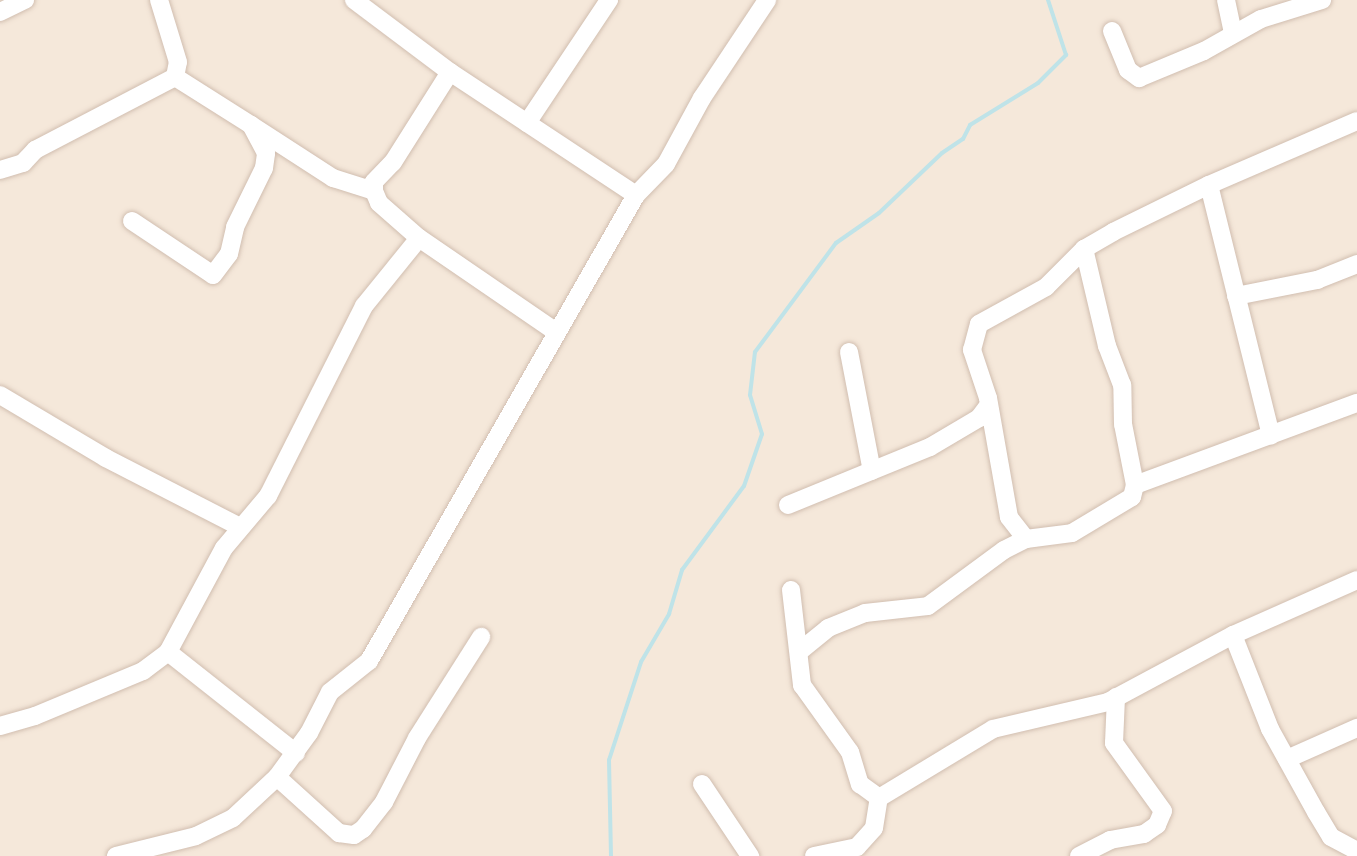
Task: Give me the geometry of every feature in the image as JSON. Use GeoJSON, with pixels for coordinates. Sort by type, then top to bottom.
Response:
{"type":"FeatureCollection","features":[{"type":"Feature","properties":{"kind":"street"},"geometry":{"type":"LineString","coordinates":[[0,12],[26,0]]}},
{"type":"Feature","properties":{"kind":"street"},"geometry":{"type":"LineString","coordinates":[[159,0],[178,62],[175,77]]}},
{"type":"Feature","properties":{"kind":"street"},"geometry":{"type":"LineString","coordinates":[[354,0],[450,72],[636,195]]}},
{"type":"Feature","properties":{"kind":"street"},"geometry":{"type":"LineString","coordinates":[[527,123],[609,0]]}},
{"type":"Feature","properties":{"kind":"street"},"geometry":{"type":"LineString","coordinates":[[116,856],[156,849],[224,822],[277,777],[296,753],[330,692],[356,675],[387,636],[555,331],[636,195],[666,164],[702,98],[767,0]]}},
{"type":"Feature","properties":{"kind":"street"},"geometry":{"type":"LineString","coordinates":[[1226,0],[1233,33]]}},
{"type":"Feature","properties":{"kind":"street"},"geometry":{"type":"LineString","coordinates":[[1112,32],[1128,70],[1139,78],[1204,51],[1233,33],[1322,0]]}},
{"type":"Feature","properties":{"kind":"street"},"geometry":{"type":"LineString","coordinates":[[450,72],[393,162],[374,182],[374,191],[379,203],[419,238],[555,331]]}},
{"type":"Feature","properties":{"kind":"street"},"geometry":{"type":"LineString","coordinates":[[175,77],[333,178],[374,191]]}},
{"type":"Feature","properties":{"kind":"street"},"geometry":{"type":"LineString","coordinates":[[0,170],[23,163],[35,150],[175,77]]}},
{"type":"Feature","properties":{"kind":"street"},"geometry":{"type":"LineString","coordinates":[[1026,539],[1009,517],[988,406],[972,350],[974,332],[989,316],[1046,287],[1084,249],[1209,185],[1357,120]]}},
{"type":"Feature","properties":{"kind":"street"},"geometry":{"type":"LineString","coordinates":[[132,221],[213,275],[229,254],[236,227],[264,168],[266,153],[251,125]]}},
{"type":"Feature","properties":{"kind":"street"},"geometry":{"type":"LineString","coordinates":[[1209,185],[1271,435]]}},
{"type":"Feature","properties":{"kind":"street"},"geometry":{"type":"LineString","coordinates":[[0,726],[34,716],[143,671],[168,652],[240,527],[268,496],[364,306],[419,238]]}},
{"type":"Feature","properties":{"kind":"street"},"geometry":{"type":"LineString","coordinates":[[800,651],[828,628],[865,614],[928,606],[1004,550],[1026,539],[1080,528],[1128,502],[1135,485],[1124,424],[1122,385],[1107,346],[1084,249]]}},
{"type":"Feature","properties":{"kind":"street"},"geometry":{"type":"LineString","coordinates":[[1236,296],[1317,280],[1357,264]]}},
{"type":"Feature","properties":{"kind":"street"},"geometry":{"type":"LineString","coordinates":[[849,352],[872,471]]}},
{"type":"Feature","properties":{"kind":"street"},"geometry":{"type":"LineString","coordinates":[[0,395],[106,459],[240,527]]}},
{"type":"Feature","properties":{"kind":"street"},"geometry":{"type":"LineString","coordinates":[[1135,485],[1357,403]]}},
{"type":"Feature","properties":{"kind":"street"},"geometry":{"type":"LineString","coordinates":[[788,505],[930,447],[979,418],[988,406]]}},
{"type":"Feature","properties":{"kind":"street"},"geometry":{"type":"LineString","coordinates":[[814,856],[858,847],[874,828],[879,798],[993,729],[1116,697],[1233,635],[1357,580]]}},
{"type":"Feature","properties":{"kind":"street"},"geometry":{"type":"LineString","coordinates":[[791,590],[800,651],[802,685],[850,752],[860,784],[879,798]]}},
{"type":"Feature","properties":{"kind":"street"},"geometry":{"type":"LineString","coordinates":[[1233,635],[1270,729],[1331,837],[1357,851]]}},
{"type":"Feature","properties":{"kind":"street"},"geometry":{"type":"LineString","coordinates":[[277,777],[339,833],[354,834],[363,830],[384,802],[417,738],[482,637]]}},
{"type":"Feature","properties":{"kind":"street"},"geometry":{"type":"LineString","coordinates":[[168,652],[296,753]]}},
{"type":"Feature","properties":{"kind":"street"},"geometry":{"type":"LineString","coordinates":[[1080,856],[1110,840],[1144,834],[1158,825],[1163,811],[1114,743],[1116,697]]}},
{"type":"Feature","properties":{"kind":"street"},"geometry":{"type":"LineString","coordinates":[[1287,759],[1357,728]]}},
{"type":"Feature","properties":{"kind":"street"},"geometry":{"type":"LineString","coordinates":[[702,784],[750,856]]}},
{"type":"Feature","properties":{"kind":"shaded area"},"geometry":{"type":"Polygon","coordinates":[[[0,0],[1357,0],[1357,856],[0,856],[0,0]]]}},
{"type":"Feature","properties":{"kind":"waterway"},"geometry":{"type":"LineString","coordinates":[[611,856],[609,760],[641,662],[669,614],[682,570],[744,486],[762,434],[750,395],[755,352],[836,243],[879,213],[942,153],[963,139],[970,125],[1038,83],[1066,55],[1048,0]]}}]}
